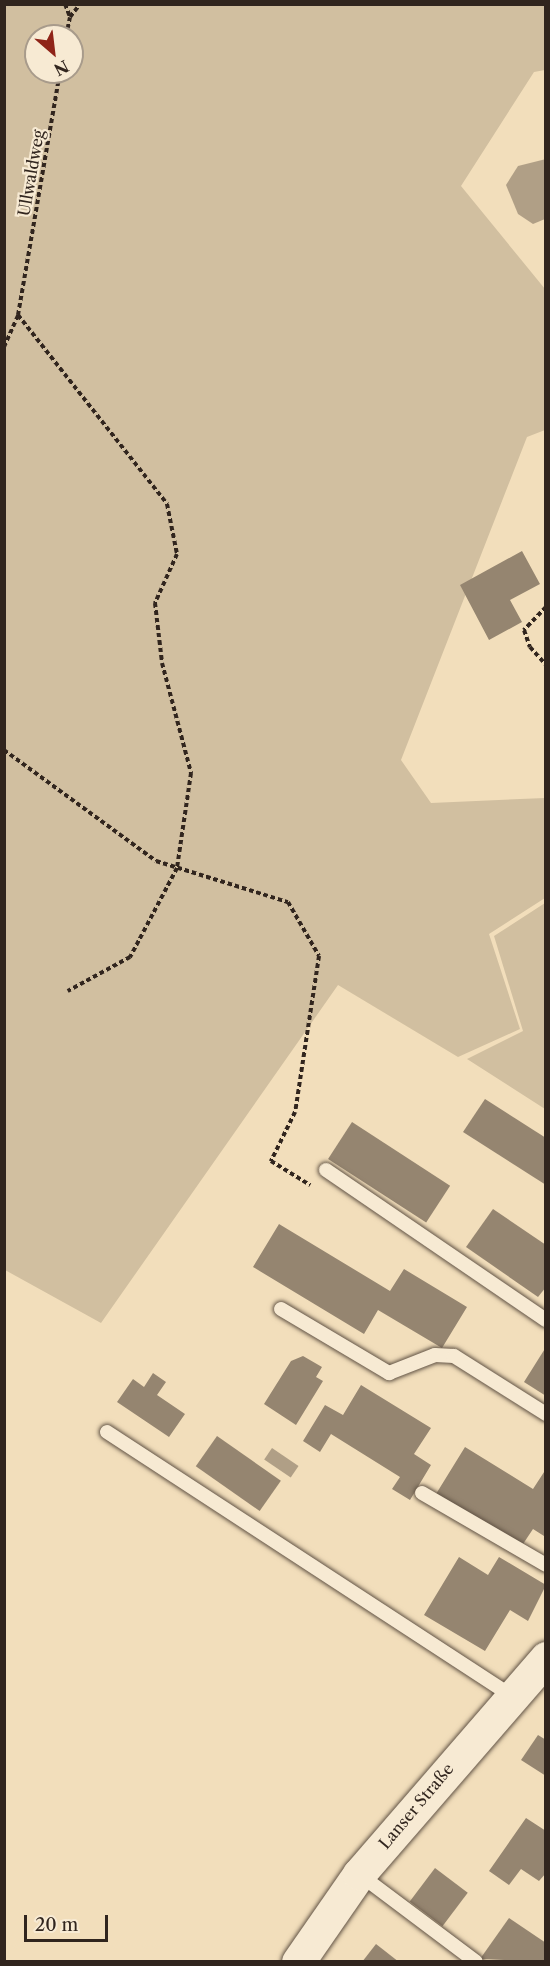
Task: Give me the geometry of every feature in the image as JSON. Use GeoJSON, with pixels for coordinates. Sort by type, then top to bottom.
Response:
{"type":"FeatureCollection","features":[{"type":"Feature","properties":{"kind":"main road","name":"Lanser Straße"},"geometry":{"type":"LineString","coordinates":[[309,1957],[359,1874],[546,1658]]}},
{"type":"Feature","properties":{"kind":"lane"},"geometry":{"type":"LineString","coordinates":[[326,1170],[546,1320]]}},
{"type":"Feature","properties":{"kind":"lane"},"geometry":{"type":"LineString","coordinates":[[281,1309],[390,1372],[435,1355],[454,1356],[546,1414]]}},
{"type":"Feature","properties":{"kind":"lane"},"geometry":{"type":"LineString","coordinates":[[106,1432],[512,1696]]}},
{"type":"Feature","properties":{"kind":"lane"},"geometry":{"type":"LineString","coordinates":[[422,1493],[546,1565]]}},
{"type":"Feature","properties":{"kind":"lane"},"geometry":{"type":"LineString","coordinates":[[359,1874],[476,1962]]}},
{"type":"Feature","properties":{"kind":"path"},"geometry":{"type":"LineString","coordinates":[[65,4],[70,16]]}},
{"type":"Feature","properties":{"kind":"path"},"geometry":{"type":"LineString","coordinates":[[68,24],[70,16],[80,4]]}},
{"type":"Feature","properties":{"kind":"path","name":"Ullwaldweg"},"geometry":{"type":"LineString","coordinates":[[4,346],[18,315],[58,84]]}},
{"type":"Feature","properties":{"kind":"path"},"geometry":{"type":"LineString","coordinates":[[18,315],[167,504],[177,554],[155,603],[162,663],[191,773],[177,868],[130,957],[68,991]]}},
{"type":"Feature","properties":{"kind":"path"},"geometry":{"type":"LineString","coordinates":[[546,607],[528,621],[524,634],[546,665]]}},
{"type":"Feature","properties":{"kind":"path"},"geometry":{"type":"LineString","coordinates":[[4,750],[16,764],[156,861],[288,902],[319,956],[295,1112],[271,1161],[332,1199],[357,1189]]}},
{"type":"Feature","properties":{"kind":"shaded area"},"geometry":{"type":"Polygon","coordinates":[[[4,5],[545,5],[545,70],[534,72],[461,186],[545,289],[545,430],[527,437],[401,760],[431,803],[545,798],[545,898],[489,934],[520,1029],[458,1057],[338,985],[101,1323],[5,1270],[4,5]]]}},
{"type":"Feature","properties":{"kind":"shaded area"},"geometry":{"type":"Polygon","coordinates":[[[546,159],[545,219],[533,224],[518,214],[506,185],[518,166],[546,159]]]}},
{"type":"Feature","properties":{"kind":"shaded area"},"geometry":{"type":"Polygon","coordinates":[[[545,903],[545,1109],[467,1059],[523,1031],[494,936],[545,903]]]}},
{"type":"Feature","properties":{"kind":"shaded area"},"geometry":{"type":"Polygon","coordinates":[[[272,1448],[299,1466],[291,1478],[264,1460],[272,1448]]]}},
{"type":"Feature","properties":{"kind":"building"},"geometry":{"type":"Polygon","coordinates":[[[522,551],[540,584],[510,600],[522,622],[489,640],[460,585],[522,551]]]}},
{"type":"Feature","properties":{"kind":"building"},"geometry":{"type":"Polygon","coordinates":[[[485,1099],[546,1138],[546,1185],[463,1132],[485,1099]]]}},
{"type":"Feature","properties":{"kind":"building"},"geometry":{"type":"Polygon","coordinates":[[[352,1122],[450,1186],[426,1223],[328,1159],[352,1122]]]}},
{"type":"Feature","properties":{"kind":"building"},"geometry":{"type":"Polygon","coordinates":[[[493,1209],[546,1245],[546,1287],[538,1297],[466,1247],[493,1209]]]}},
{"type":"Feature","properties":{"kind":"building"},"geometry":{"type":"Polygon","coordinates":[[[279,1224],[390,1291],[404,1269],[467,1307],[442,1348],[378,1310],[364,1334],[253,1267],[279,1224]]]}},
{"type":"Feature","properties":{"kind":"building"},"geometry":{"type":"Polygon","coordinates":[[[546,1347],[546,1396],[524,1382],[546,1347]]]}},
{"type":"Feature","properties":{"kind":"building"},"geometry":{"type":"Polygon","coordinates":[[[303,1356],[322,1367],[316,1377],[323,1381],[296,1425],[264,1404],[291,1361],[303,1356]]]}},
{"type":"Feature","properties":{"kind":"building"},"geometry":{"type":"Polygon","coordinates":[[[153,1373],[166,1382],[157,1395],[185,1414],[169,1437],[117,1402],[133,1379],[144,1387],[153,1373]]]}},
{"type":"Feature","properties":{"kind":"building"},"geometry":{"type":"Polygon","coordinates":[[[361,1385],[431,1428],[414,1454],[431,1465],[410,1500],[392,1489],[400,1477],[331,1434],[320,1452],[303,1441],[325,1405],[343,1415],[361,1385]]]}},
{"type":"Feature","properties":{"kind":"building"},"geometry":{"type":"Polygon","coordinates":[[[217,1436],[281,1481],[260,1511],[196,1466],[217,1436]]]}},
{"type":"Feature","properties":{"kind":"building"},"geometry":{"type":"Polygon","coordinates":[[[465,1447],[533,1489],[546,1469],[544,1536],[533,1529],[521,1547],[436,1494],[465,1447]]]}},
{"type":"Feature","properties":{"kind":"building"},"geometry":{"type":"Polygon","coordinates":[[[459,1557],[488,1575],[499,1557],[546,1585],[528,1621],[510,1610],[485,1651],[424,1615],[459,1557]]]}},
{"type":"Feature","properties":{"kind":"building"},"geometry":{"type":"Polygon","coordinates":[[[538,1735],[546,1740],[546,1776],[521,1760],[538,1735]]]}},
{"type":"Feature","properties":{"kind":"building"},"geometry":{"type":"Polygon","coordinates":[[[526,1818],[546,1831],[546,1873],[539,1881],[521,1869],[509,1885],[489,1871],[526,1818]]]}},
{"type":"Feature","properties":{"kind":"building"},"geometry":{"type":"Polygon","coordinates":[[[435,1868],[468,1893],[442,1926],[410,1902],[435,1868]]]}},
{"type":"Feature","properties":{"kind":"building"},"geometry":{"type":"Polygon","coordinates":[[[509,1918],[546,1943],[546,1962],[480,1959],[509,1918]]]}},
{"type":"Feature","properties":{"kind":"building"},"geometry":{"type":"Polygon","coordinates":[[[376,1944],[399,1962],[362,1962],[376,1944]]]}}]}
